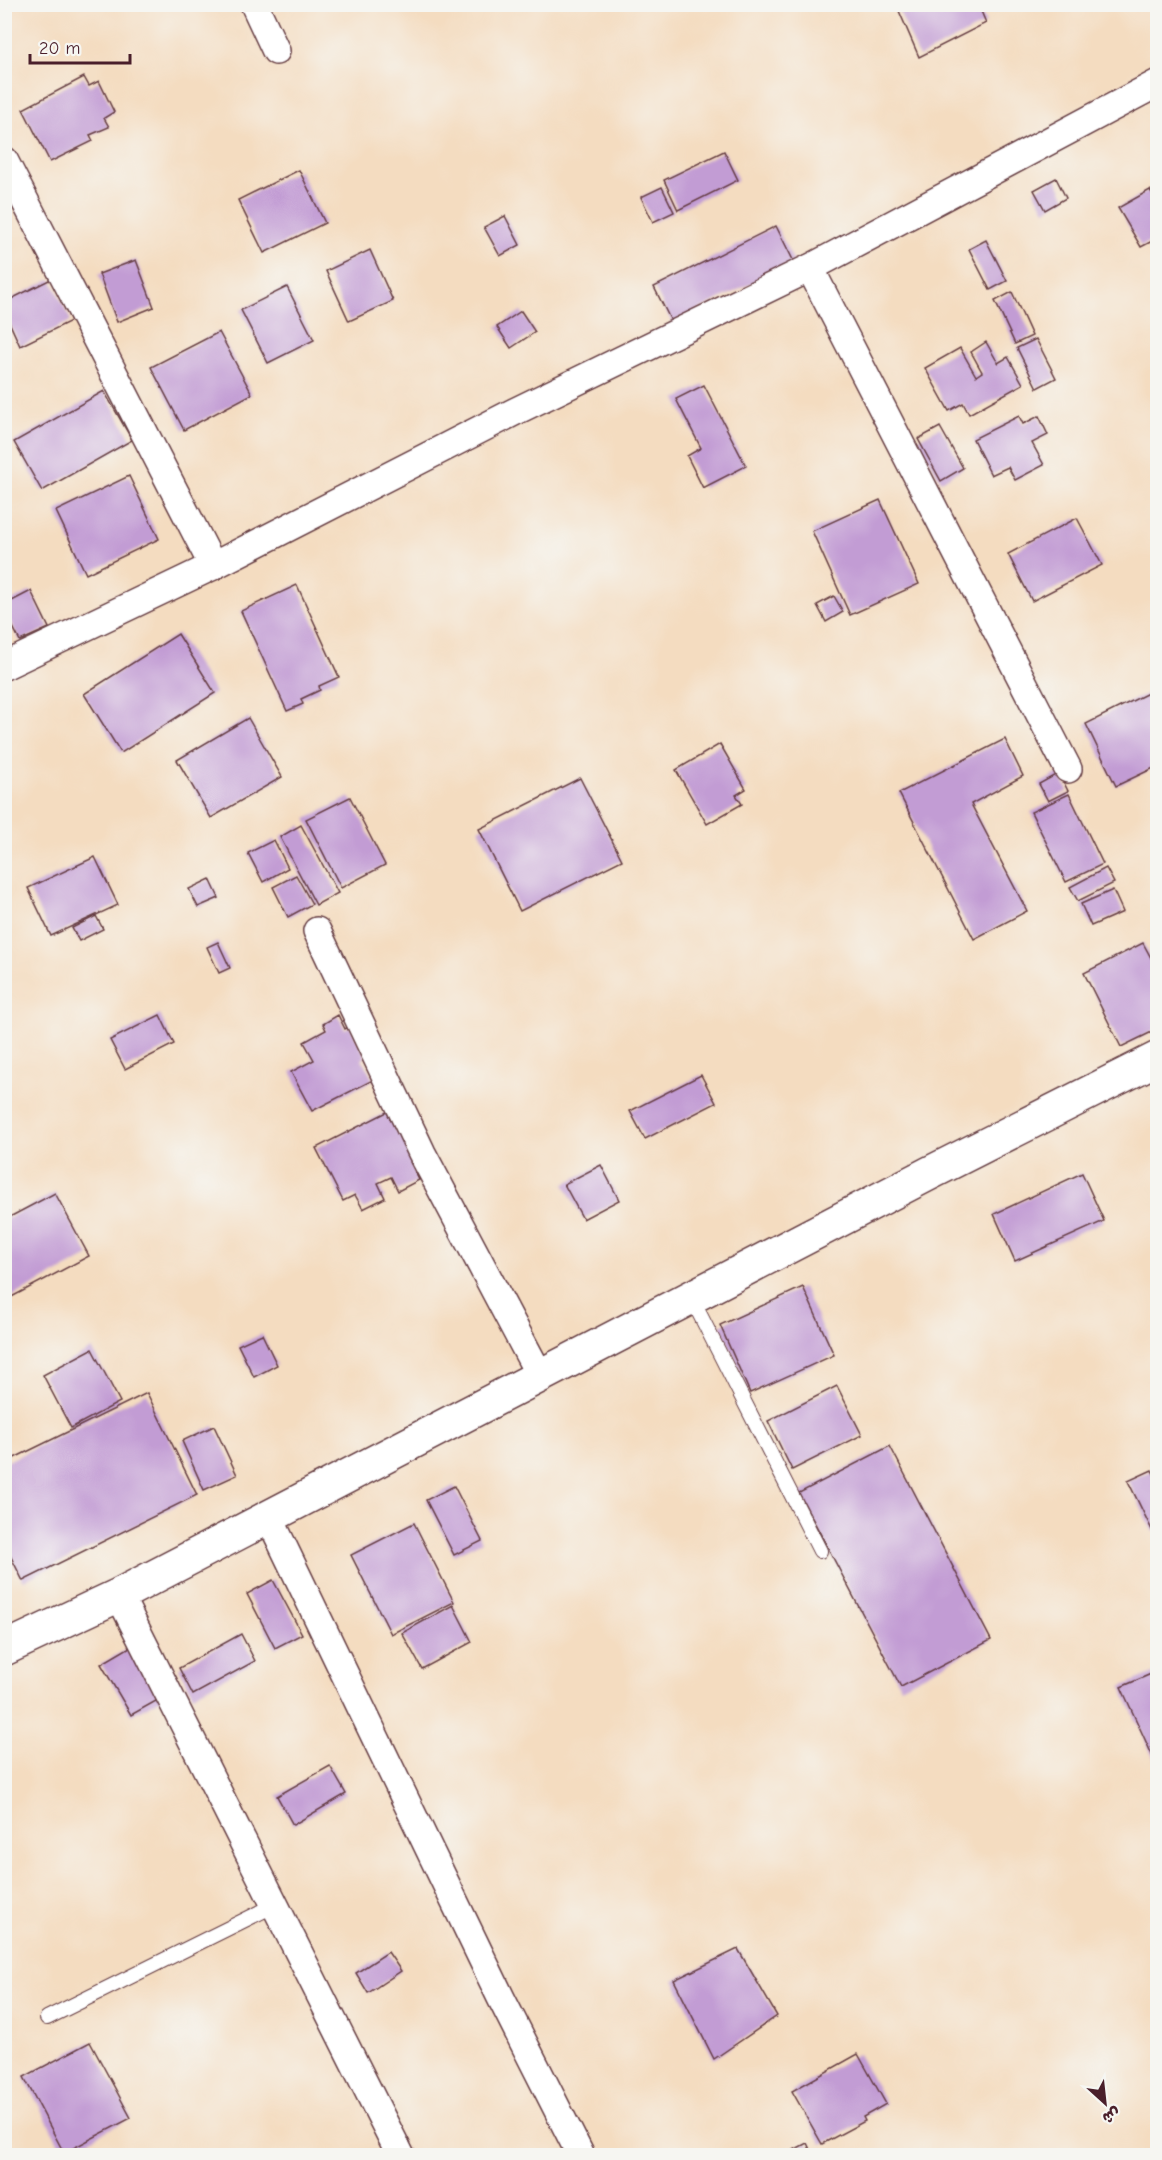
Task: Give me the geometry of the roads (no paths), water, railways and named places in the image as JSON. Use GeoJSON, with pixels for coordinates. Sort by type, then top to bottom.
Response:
{"type":"FeatureCollection","features":[{"type":"Feature","properties":{"kind":"main road"},"geometry":{"type":"LineString","coordinates":[[4,1649],[119,1594],[691,1297],[1155,1065]]}},
{"type":"Feature","properties":{"kind":"street"},"geometry":{"type":"LineString","coordinates":[[255,4],[276,51]]}},
{"type":"Feature","properties":{"kind":"street"},"geometry":{"type":"LineString","coordinates":[[4,666],[213,566],[514,412],[810,268],[1158,84]]}},
{"type":"Feature","properties":{"kind":"street"},"geometry":{"type":"LineString","coordinates":[[4,160],[213,566]]}},
{"type":"Feature","properties":{"kind":"street"},"geometry":{"type":"LineString","coordinates":[[810,268],[1068,769]]}},
{"type":"Feature","properties":{"kind":"street"},"geometry":{"type":"LineString","coordinates":[[317,931],[422,1153],[540,1376]]}},
{"type":"Feature","properties":{"kind":"street"},"geometry":{"type":"LineString","coordinates":[[269,1517],[501,1998],[581,2156]]}},
{"type":"Feature","properties":{"kind":"street"},"geometry":{"type":"LineString","coordinates":[[119,1594],[400,2156]]}},
{"type":"Feature","properties":{"kind":"lane"},"geometry":{"type":"LineString","coordinates":[[691,1297],[820,1551]]}},
{"type":"Feature","properties":{"kind":"lane"},"geometry":{"type":"LineString","coordinates":[[47,2018],[275,1905]]}}]}
